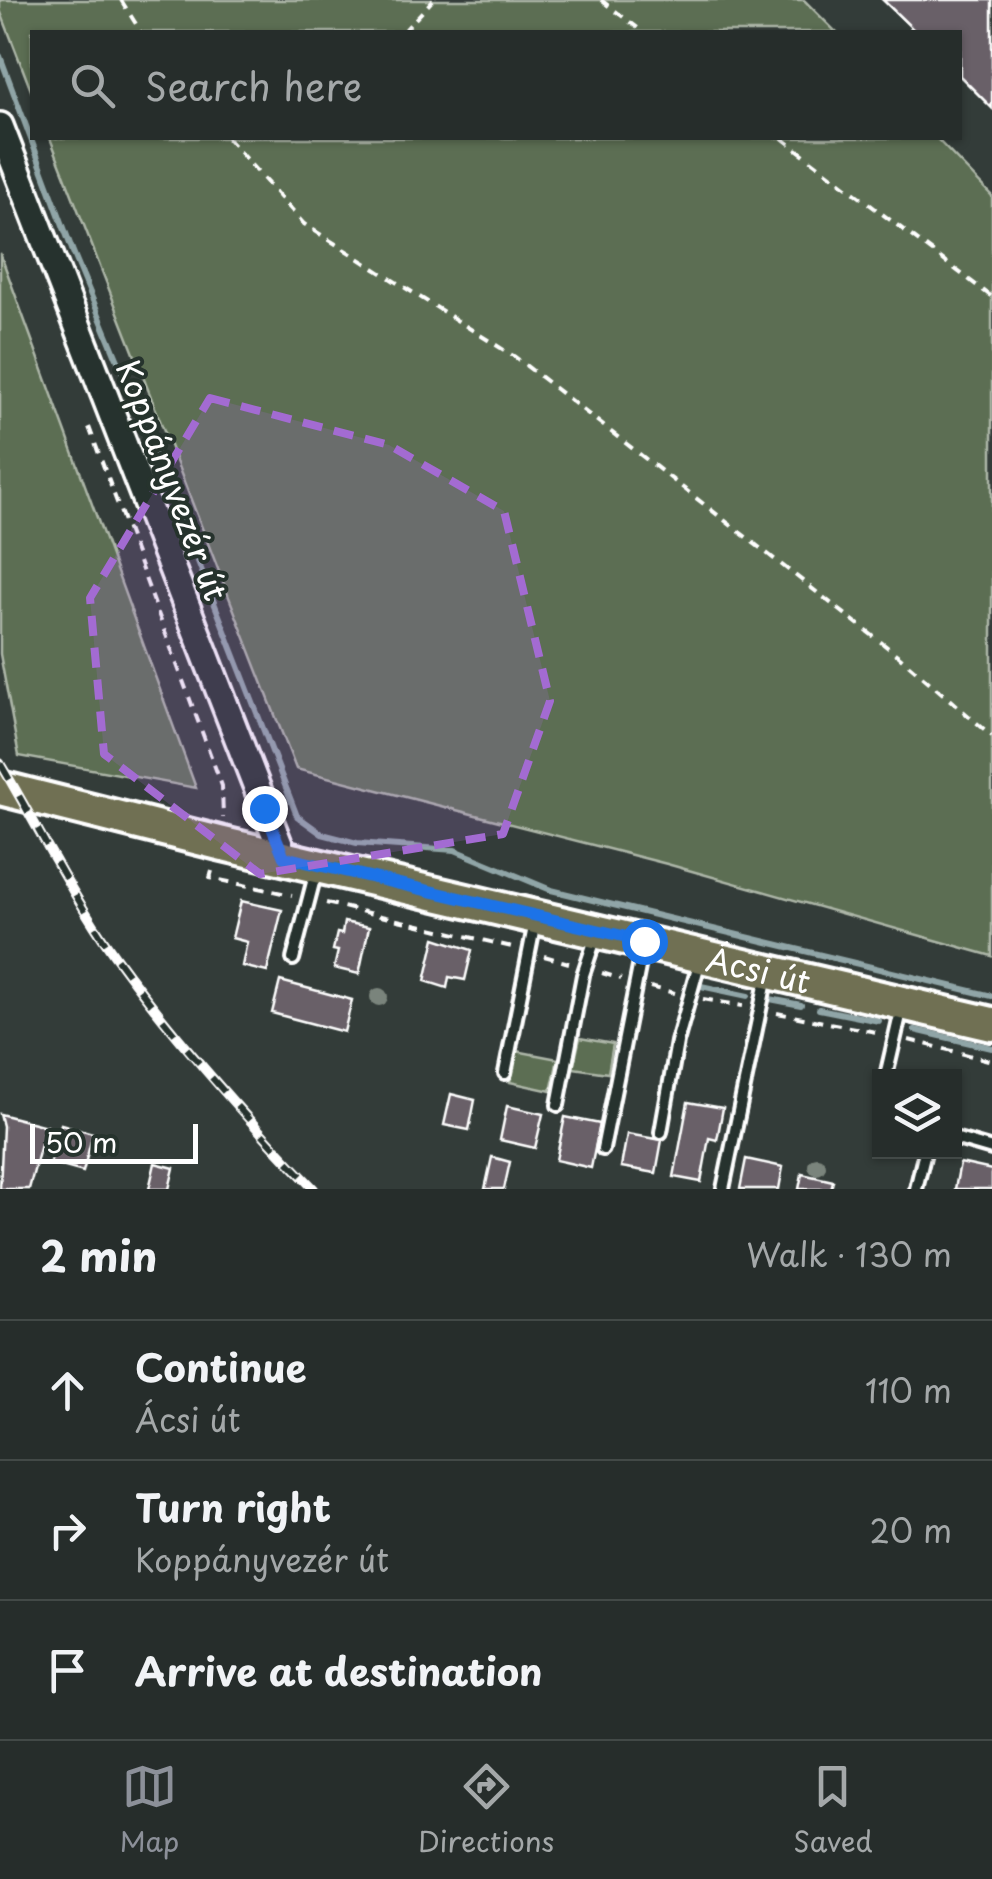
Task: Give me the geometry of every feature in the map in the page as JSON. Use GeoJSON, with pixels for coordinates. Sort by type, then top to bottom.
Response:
{"type":"FeatureCollection","features":[{"type":"Feature","properties":{"kind":"main road","name":"Ácsi út"},"geometry":{"type":"LineString","coordinates":[[0,788],[992,1024]]}},
{"type":"Feature","properties":{"kind":"street","name":"Koppányvezér út"},"geometry":{"type":"LineString","coordinates":[[0,126],[284,857]]}},
{"type":"Feature","properties":{"kind":"lane"},"geometry":{"type":"LineString","coordinates":[[293,959],[318,865]]}},
{"type":"Feature","properties":{"kind":"lane"},"geometry":{"type":"LineString","coordinates":[[504,1072],[537,916]]}},
{"type":"Feature","properties":{"kind":"lane"},"geometry":{"type":"LineString","coordinates":[[558,1105],[583,975],[597,930]]}},
{"type":"Feature","properties":{"kind":"lane"},"geometry":{"type":"LineString","coordinates":[[603,1148],[644,941]]}},
{"type":"Feature","properties":{"kind":"lane"},"geometry":{"type":"LineString","coordinates":[[661,1132],[677,1042],[702,954]]}},
{"type":"Feature","properties":{"kind":"lane"},"geometry":{"type":"LineString","coordinates":[[723,1189],[768,970]]}},
{"type":"Feature","properties":{"kind":"lane"},"geometry":{"type":"LineString","coordinates":[[888,1069],[904,1002]]}},
{"type":"Feature","properties":{"kind":"lane"},"geometry":{"type":"LineString","coordinates":[[962,1140],[992,1149]]}},
{"type":"Feature","properties":{"kind":"lane"},"geometry":{"type":"LineString","coordinates":[[916,1189],[923,1159]]}},
{"type":"Feature","properties":{"kind":"path"},"geometry":{"type":"LineString","coordinates":[[121,0],[141,30]]}},
{"type":"Feature","properties":{"kind":"path"},"geometry":{"type":"LineString","coordinates":[[405,30],[433,0]]}},
{"type":"Feature","properties":{"kind":"path"},"geometry":{"type":"LineString","coordinates":[[600,0],[641,30]]}},
{"type":"Feature","properties":{"kind":"path"},"geometry":{"type":"LineString","coordinates":[[229,140],[304,224],[514,357],[900,656],[992,736]]}},
{"type":"Feature","properties":{"kind":"path"},"geometry":{"type":"LineString","coordinates":[[785,140],[992,297]]}},
{"type":"Feature","properties":{"kind":"path"},"geometry":{"type":"LineString","coordinates":[[88,422],[222,786],[225,808],[219,843]]}},
{"type":"Feature","properties":{"kind":"highlighted area"},"geometry":{"type":"Polygon","coordinates":[[[210,398],[389,445],[504,511],[550,701],[503,834],[260,874],[104,754],[90,598],[210,398]]]}},
{"type":"Feature","properties":{"kind":"green space"},"geometry":{"type":"Polygon","coordinates":[[[0,0],[804,0],[834,30],[30,30],[30,88],[0,10],[0,0]]]}},
{"type":"Feature","properties":{"kind":"green space"},"geometry":{"type":"Polygon","coordinates":[[[51,140],[938,140],[992,196],[992,956],[667,864],[296,769],[51,140]]]}},
{"type":"Feature","properties":{"kind":"green space"},"geometry":{"type":"Polygon","coordinates":[[[0,253],[196,788],[19,756],[0,654],[0,253]]]}},
{"type":"Feature","properties":{"kind":"green space"},"geometry":{"type":"Polygon","coordinates":[[[580,1038],[613,1044],[608,1073],[573,1068],[580,1038]]]}},
{"type":"Feature","properties":{"kind":"green space"},"geometry":{"type":"Polygon","coordinates":[[[516,1051],[558,1059],[551,1091],[510,1082],[516,1051]]]}},
{"type":"Feature","properties":{"kind":"building"},"geometry":{"type":"Polygon","coordinates":[[[883,0],[992,0],[992,108],[962,78],[962,30],[914,30],[883,0]]]}},
{"type":"Feature","properties":{"kind":"building"},"geometry":{"type":"Polygon","coordinates":[[[883,0],[992,0],[992,108],[962,78],[962,30],[914,30],[883,0]]]}},
{"type":"Feature","properties":{"kind":"building"},"geometry":{"type":"Polygon","coordinates":[[[241,901],[282,910],[267,972],[242,966],[247,942],[232,938],[241,901]]]}},
{"type":"Feature","properties":{"kind":"building"},"geometry":{"type":"Polygon","coordinates":[[[344,922],[369,927],[359,974],[334,968],[338,951],[333,950],[344,922]]]}},
{"type":"Feature","properties":{"kind":"building"},"geometry":{"type":"Polygon","coordinates":[[[435,938],[472,950],[465,980],[449,977],[447,988],[425,981],[435,938]]]}},
{"type":"Feature","properties":{"kind":"building"},"geometry":{"type":"Polygon","coordinates":[[[280,981],[352,1000],[344,1032],[272,1013],[280,981]]]}},
{"type":"Feature","properties":{"kind":"building"},"geometry":{"type":"Polygon","coordinates":[[[451,1094],[475,1100],[469,1130],[444,1125],[451,1094]]]}},
{"type":"Feature","properties":{"kind":"building"},"geometry":{"type":"Polygon","coordinates":[[[688,1102],[723,1108],[717,1140],[709,1138],[701,1182],[674,1177],[688,1102]]]}},
{"type":"Feature","properties":{"kind":"building"},"geometry":{"type":"Polygon","coordinates":[[[507,1106],[543,1114],[535,1148],[500,1140],[507,1106]]]}},
{"type":"Feature","properties":{"kind":"building"},"geometry":{"type":"Polygon","coordinates":[[[0,1114],[46,1126],[29,1189],[0,1189],[0,1114]]]}},
{"type":"Feature","properties":{"kind":"building"},"geometry":{"type":"Polygon","coordinates":[[[565,1117],[600,1124],[591,1168],[556,1160],[565,1117]]]}},
{"type":"Feature","properties":{"kind":"building"},"geometry":{"type":"Polygon","coordinates":[[[61,1124],[93,1133],[83,1172],[50,1163],[61,1124]]]}},
{"type":"Feature","properties":{"kind":"building"},"geometry":{"type":"Polygon","coordinates":[[[627,1134],[662,1140],[656,1173],[621,1167],[627,1134]]]}},
{"type":"Feature","properties":{"kind":"building"},"geometry":{"type":"Polygon","coordinates":[[[492,1157],[510,1162],[504,1189],[485,1189],[492,1157]]]}},
{"type":"Feature","properties":{"kind":"building"},"geometry":{"type":"Polygon","coordinates":[[[746,1159],[783,1167],[779,1189],[740,1189],[746,1159]]]}},
{"type":"Feature","properties":{"kind":"building"},"geometry":{"type":"Polygon","coordinates":[[[155,1163],[174,1168],[169,1189],[149,1189],[155,1163]]]}},
{"type":"Feature","properties":{"kind":"building"},"geometry":{"type":"Polygon","coordinates":[[[960,1163],[992,1170],[992,1189],[955,1189],[960,1163]]]}},
{"type":"Feature","properties":{"kind":"building"},"geometry":{"type":"Polygon","coordinates":[[[802,1174],[833,1181],[831,1189],[799,1189],[802,1174]]]}},
{"type":"Feature","properties":{"kind":"waterway"},"geometry":{"type":"LineString","coordinates":[[0,56],[30,137]]}},
{"type":"Feature","properties":{"kind":"waterway"},"geometry":{"type":"LineString","coordinates":[[31,140],[297,816],[322,834],[357,843],[455,850],[551,890],[992,996]]}},
{"type":"Feature","properties":{"kind":"waterway"},"geometry":{"type":"LineString","coordinates":[[701,986],[748,996]]}},
{"type":"Feature","properties":{"kind":"waterway"},"geometry":{"type":"LineString","coordinates":[[770,999],[801,1005]]}},
{"type":"Feature","properties":{"kind":"waterway"},"geometry":{"type":"LineString","coordinates":[[819,1009],[879,1021]]}},
{"type":"Feature","properties":{"kind":"waterway"},"geometry":{"type":"LineString","coordinates":[[915,1030],[992,1048]]}},
{"type":"Feature","properties":{"kind":"railway"},"geometry":{"type":"LineString","coordinates":[[0,763],[114,955],[210,1075],[314,1189]]}},
{"type":"Feature","properties":{"kind":"route"},"geometry":{"type":"LineString","coordinates":[[264,808],[284,857],[644,941]]}}]}
